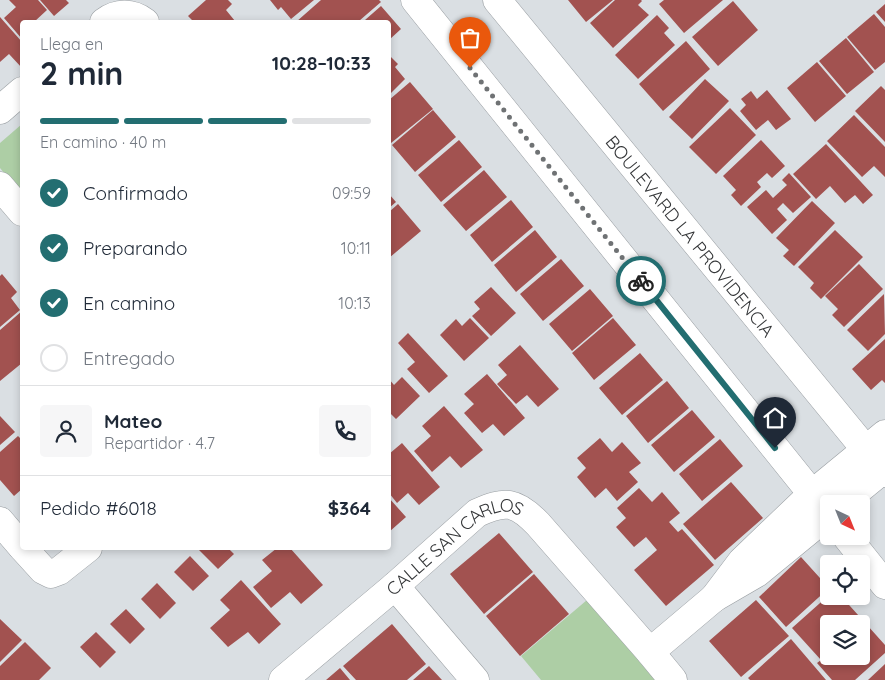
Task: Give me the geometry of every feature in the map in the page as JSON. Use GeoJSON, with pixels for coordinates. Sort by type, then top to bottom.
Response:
{"type":"FeatureCollection","features":[{"type":"Feature","properties":{"kind":"street","name":"BOULEVARD LA PROVIDENCIA"},"geometry":{"type":"LineString","coordinates":[[497,0],[875,442],[884,470]]}},
{"type":"Feature","properties":{"kind":"street"},"geometry":{"type":"LineString","coordinates":[[422,3],[820,504]]}},
{"type":"Feature","properties":{"kind":"street"},"geometry":{"type":"LineString","coordinates":[[107,20],[122,14],[130,14],[142,20]]}},
{"type":"Feature","properties":{"kind":"street"},"geometry":{"type":"LineString","coordinates":[[0,110],[20,93]]}},
{"type":"Feature","properties":{"kind":"street"},"geometry":{"type":"LineString","coordinates":[[0,186],[20,210]]}},
{"type":"Feature","properties":{"kind":"street"},"geometry":{"type":"LineString","coordinates":[[835,495],[875,442]]}},
{"type":"Feature","properties":{"kind":"street"},"geometry":{"type":"LineString","coordinates":[[852,495],[884,470]]}},
{"type":"Feature","properties":{"kind":"street","name":"CALLE SAN CARLOS"},"geometry":{"type":"LineString","coordinates":[[283,680],[395,586],[477,513],[492,506],[511,504],[526,512],[673,680]]}},
{"type":"Feature","properties":{"kind":"street"},"geometry":{"type":"LineString","coordinates":[[650,652],[714,598],[742,561],[820,512]]}},
{"type":"Feature","properties":{"kind":"street"},"geometry":{"type":"LineString","coordinates":[[0,521],[20,544]]}},
{"type":"Feature","properties":{"kind":"street"},"geometry":{"type":"LineString","coordinates":[[853,545],[885,584]]}},
{"type":"Feature","properties":{"kind":"street"},"geometry":{"type":"LineString","coordinates":[[26,550],[43,570],[51,574],[59,571],[85,550]]}},
{"type":"Feature","properties":{"kind":"street"},"geometry":{"type":"LineString","coordinates":[[395,586],[475,680]]}},
{"type":"Feature","properties":{"kind":"green space"},"geometry":{"type":"Polygon","coordinates":[[[20,126],[20,193],[0,168],[0,143],[20,126]]]}},
{"type":"Feature","properties":{"kind":"green space"},"geometry":{"type":"Polygon","coordinates":[[[587,600],[655,680],[541,680],[521,656],[587,600]]]}},
{"type":"Feature","properties":{"kind":"building"},"geometry":{"type":"Polygon","coordinates":[[[9,0],[38,0],[47,10],[36,20],[20,20],[20,37],[4,18],[16,7],[9,0]]]}},
{"type":"Feature","properties":{"kind":"building"},"geometry":{"type":"Polygon","coordinates":[[[40,0],[66,0],[69,3],[54,16],[40,0]]]}},
{"type":"Feature","properties":{"kind":"building"},"geometry":{"type":"Polygon","coordinates":[[[206,0],[228,0],[232,4],[226,10],[234,20],[192,20],[188,16],[206,0]]]}},
{"type":"Feature","properties":{"kind":"building"},"geometry":{"type":"Polygon","coordinates":[[[270,0],[314,0],[291,19],[281,7],[278,10],[270,0]]]}},
{"type":"Feature","properties":{"kind":"building"},"geometry":{"type":"Polygon","coordinates":[[[321,0],[379,0],[381,2],[360,20],[298,20],[321,0]]]}},
{"type":"Feature","properties":{"kind":"building"},"geometry":{"type":"Polygon","coordinates":[[[568,0],[613,0],[586,22],[568,0]]]}},
{"type":"Feature","properties":{"kind":"building"},"geometry":{"type":"Polygon","coordinates":[[[615,0],[641,0],[638,5],[649,15],[613,48],[590,23],[615,0]]]}},
{"type":"Feature","properties":{"kind":"building"},"geometry":{"type":"Polygon","coordinates":[[[664,0],[723,0],[684,33],[659,4],[664,0]]]}},
{"type":"Feature","properties":{"kind":"building"},"geometry":{"type":"Polygon","coordinates":[[[733,1],[758,30],[718,66],[692,37],[733,1]]]}},
{"type":"Feature","properties":{"kind":"building"},"geometry":{"type":"Polygon","coordinates":[[[885,4],[885,22],[876,12],[885,4]]]}},
{"type":"Feature","properties":{"kind":"building"},"geometry":{"type":"Polygon","coordinates":[[[381,6],[401,29],[391,38],[391,20],[365,20],[381,6]]]}},
{"type":"Feature","properties":{"kind":"building"},"geometry":{"type":"Polygon","coordinates":[[[874,14],[885,27],[885,62],[875,70],[847,37],[874,14]]]}},
{"type":"Feature","properties":{"kind":"building"},"geometry":{"type":"Polygon","coordinates":[[[657,15],[669,28],[664,33],[675,45],[638,79],[615,55],[657,15]]]}},
{"type":"Feature","properties":{"kind":"building"},"geometry":{"type":"Polygon","coordinates":[[[0,17],[20,40],[20,66],[9,54],[0,62],[0,17]]]}},
{"type":"Feature","properties":{"kind":"building"},"geometry":{"type":"Polygon","coordinates":[[[846,38],[874,72],[847,94],[819,61],[846,38]]]}},
{"type":"Feature","properties":{"kind":"building"},"geometry":{"type":"Polygon","coordinates":[[[686,41],[710,69],[663,111],[639,84],[686,41]]]}},
{"type":"Feature","properties":{"kind":"building"},"geometry":{"type":"Polygon","coordinates":[[[391,57],[398,64],[395,67],[405,79],[391,93],[391,57]]]}},
{"type":"Feature","properties":{"kind":"building"},"geometry":{"type":"Polygon","coordinates":[[[817,62],[846,96],[815,122],[787,88],[817,62]]]}},
{"type":"Feature","properties":{"kind":"building"},"geometry":{"type":"Polygon","coordinates":[[[705,79],[729,101],[692,139],[669,117],[705,79]]]}},
{"type":"Feature","properties":{"kind":"building"},"geometry":{"type":"Polygon","coordinates":[[[410,82],[433,109],[391,143],[391,98],[410,82]]]}},
{"type":"Feature","properties":{"kind":"building"},"geometry":{"type":"Polygon","coordinates":[[[881,86],[885,90],[885,142],[855,111],[881,86]]]}},
{"type":"Feature","properties":{"kind":"building"},"geometry":{"type":"Polygon","coordinates":[[[767,90],[791,119],[776,130],[768,120],[756,130],[740,111],[746,105],[741,99],[751,91],[757,99],[767,90]]]}},
{"type":"Feature","properties":{"kind":"building"},"geometry":{"type":"Polygon","coordinates":[[[730,108],[756,135],[716,174],[689,147],[730,108]]]}},
{"type":"Feature","properties":{"kind":"building"},"geometry":{"type":"Polygon","coordinates":[[[433,110],[456,137],[415,172],[392,145],[433,110]]]}},
{"type":"Feature","properties":{"kind":"building"},"geometry":{"type":"Polygon","coordinates":[[[854,115],[885,147],[885,177],[874,166],[862,177],[827,141],[854,115]]]}},
{"type":"Feature","properties":{"kind":"building"},"geometry":{"type":"Polygon","coordinates":[[[459,140],[482,167],[441,202],[418,175],[459,140]]]}},
{"type":"Feature","properties":{"kind":"building"},"geometry":{"type":"Polygon","coordinates":[[[761,140],[785,166],[772,178],[767,173],[757,182],[761,187],[741,206],[731,195],[736,190],[723,176],[761,140]]]}},
{"type":"Feature","properties":{"kind":"building"},"geometry":{"type":"Polygon","coordinates":[[[826,144],[873,195],[863,204],[855,195],[845,203],[830,186],[816,199],[793,174],[826,144]]]}},
{"type":"Feature","properties":{"kind":"building"},"geometry":{"type":"Polygon","coordinates":[[[484,170],[507,197],[466,231],[443,205],[484,170]]]}},
{"type":"Feature","properties":{"kind":"building"},"geometry":{"type":"Polygon","coordinates":[[[789,173],[811,197],[793,213],[783,203],[777,209],[787,220],[772,234],[747,207],[766,190],[773,198],[787,185],[782,180],[789,173]]]}},
{"type":"Feature","properties":{"kind":"building"},"geometry":{"type":"Polygon","coordinates":[[[391,196],[396,202],[391,206],[391,196]]]}},
{"type":"Feature","properties":{"kind":"building"},"geometry":{"type":"Polygon","coordinates":[[[511,200],[533,227],[492,262],[470,235],[511,200]]]}},
{"type":"Feature","properties":{"kind":"building"},"geometry":{"type":"Polygon","coordinates":[[[812,201],[835,223],[794,266],[783,256],[789,250],[776,238],[812,201]]]}},
{"type":"Feature","properties":{"kind":"building"},"geometry":{"type":"Polygon","coordinates":[[[398,204],[421,231],[391,256],[391,210],[398,204]]]}},
{"type":"Feature","properties":{"kind":"building"},"geometry":{"type":"Polygon","coordinates":[[[535,230],[557,257],[516,292],[494,265],[535,230]]]}},
{"type":"Feature","properties":{"kind":"building"},"geometry":{"type":"Polygon","coordinates":[[[835,230],[863,257],[821,299],[810,288],[814,283],[798,267],[835,230]]]}},
{"type":"Feature","properties":{"kind":"building"},"geometry":{"type":"Polygon","coordinates":[[[561,259],[584,286],[543,321],[520,294],[561,259]]]}},
{"type":"Feature","properties":{"kind":"building"},"geometry":{"type":"Polygon","coordinates":[[[859,264],[883,289],[844,327],[832,315],[838,309],[825,296],[859,264]]]}},
{"type":"Feature","properties":{"kind":"building"},"geometry":{"type":"Polygon","coordinates":[[[2,274],[17,292],[11,298],[20,310],[0,327],[0,276],[2,274]]]}},
{"type":"Feature","properties":{"kind":"building"},"geometry":{"type":"Polygon","coordinates":[[[491,287],[516,313],[491,336],[472,316],[480,309],[474,302],[491,287]]]}},
{"type":"Feature","properties":{"kind":"building"},"geometry":{"type":"Polygon","coordinates":[[[590,289],[613,316],[572,351],[549,324],[590,289]]]}},
{"type":"Feature","properties":{"kind":"building"},"geometry":{"type":"Polygon","coordinates":[[[884,294],[885,334],[868,351],[847,330],[884,294]]]}},
{"type":"Feature","properties":{"kind":"building"},"geometry":{"type":"Polygon","coordinates":[[[20,313],[20,365],[0,381],[0,330],[20,313]]]}},
{"type":"Feature","properties":{"kind":"building"},"geometry":{"type":"Polygon","coordinates":[[[470,318],[489,338],[464,361],[440,335],[456,319],[462,326],[470,318]]]}},
{"type":"Feature","properties":{"kind":"building"},"geometry":{"type":"Polygon","coordinates":[[[613,318],[636,345],[594,380],[572,353],[613,318]]]}},
{"type":"Feature","properties":{"kind":"building"},"geometry":{"type":"Polygon","coordinates":[[[408,333],[448,376],[429,393],[407,369],[415,362],[398,343],[408,333]]]}},
{"type":"Feature","properties":{"kind":"building"},"geometry":{"type":"Polygon","coordinates":[[[885,339],[885,383],[882,380],[871,390],[852,369],[885,339]]]}},
{"type":"Feature","properties":{"kind":"building"},"geometry":{"type":"Polygon","coordinates":[[[520,345],[559,389],[538,407],[527,395],[516,404],[497,384],[507,375],[498,365],[520,345]]]}},
{"type":"Feature","properties":{"kind":"building"},"geometry":{"type":"Polygon","coordinates":[[[640,353],[663,380],[622,415],[599,388],[640,353]]]}},
{"type":"Feature","properties":{"kind":"building"},"geometry":{"type":"Polygon","coordinates":[[[487,374],[525,418],[504,436],[493,424],[482,433],[464,413],[474,404],[464,394],[487,374]]]}},
{"type":"Feature","properties":{"kind":"building"},"geometry":{"type":"Polygon","coordinates":[[[402,377],[420,396],[396,419],[391,414],[391,381],[394,385],[402,377]]]}},
{"type":"Feature","properties":{"kind":"building"},"geometry":{"type":"Polygon","coordinates":[[[667,381],[689,408],[648,443],[626,416],[667,381]]]}},
{"type":"Feature","properties":{"kind":"building"},"geometry":{"type":"Polygon","coordinates":[[[444,406],[483,450],[461,468],[450,456],[432,472],[414,451],[431,436],[422,426],[444,406]]]}},
{"type":"Feature","properties":{"kind":"building"},"geometry":{"type":"Polygon","coordinates":[[[692,410],[715,437],[674,472],[651,445],[692,410]]]}},
{"type":"Feature","properties":{"kind":"building"},"geometry":{"type":"Polygon","coordinates":[[[0,416],[15,432],[0,445],[0,416]]]}},
{"type":"Feature","properties":{"kind":"building"},"geometry":{"type":"Polygon","coordinates":[[[18,436],[20,438],[20,491],[14,496],[0,480],[0,452],[18,436]]]}},
{"type":"Feature","properties":{"kind":"building"},"geometry":{"type":"Polygon","coordinates":[[[600,438],[612,452],[622,442],[641,463],[629,472],[638,482],[617,501],[606,488],[595,498],[577,477],[586,468],[577,458],[600,438]]]}},
{"type":"Feature","properties":{"kind":"building"},"geometry":{"type":"Polygon","coordinates":[[[720,439],[743,466],[702,501],[679,474],[720,439]]]}},
{"type":"Feature","properties":{"kind":"building"},"geometry":{"type":"Polygon","coordinates":[[[402,443],[440,487],[419,505],[408,493],[397,503],[391,496],[391,452],[402,443]]]}},
{"type":"Feature","properties":{"kind":"building"},"geometry":{"type":"Polygon","coordinates":[[[731,482],[763,518],[715,560],[683,524],[731,482]]]}},
{"type":"Feature","properties":{"kind":"building"},"geometry":{"type":"Polygon","coordinates":[[[639,488],[652,502],[662,492],[680,513],[669,522],[678,532],[682,529],[714,565],[666,606],[634,570],[657,550],[646,537],[634,547],[616,527],[626,518],[617,508],[639,488]]]}},
{"type":"Feature","properties":{"kind":"building"},"geometry":{"type":"Polygon","coordinates":[[[391,500],[406,517],[391,530],[391,500]]]}},
{"type":"Feature","properties":{"kind":"building"},"geometry":{"type":"Polygon","coordinates":[[[499,533],[533,572],[484,614],[450,574],[499,533]]]}},
{"type":"Feature","properties":{"kind":"building"},"geometry":{"type":"Polygon","coordinates":[[[199,550],[230,550],[234,554],[218,569],[199,550]]]}},
{"type":"Feature","properties":{"kind":"building"},"geometry":{"type":"Polygon","coordinates":[[[274,550],[292,550],[323,585],[301,604],[290,592],[271,608],[253,587],[272,571],[262,560],[274,550]]]}},
{"type":"Feature","properties":{"kind":"building"},"geometry":{"type":"Polygon","coordinates":[[[190,556],[209,576],[193,591],[174,572],[190,556]]]}},
{"type":"Feature","properties":{"kind":"building"},"geometry":{"type":"Polygon","coordinates":[[[801,557],[820,578],[820,596],[786,627],[759,597],[801,557]]]}},
{"type":"Feature","properties":{"kind":"building"},"geometry":{"type":"Polygon","coordinates":[[[534,574],[569,614],[520,656],[486,616],[534,574]]]}},
{"type":"Feature","properties":{"kind":"building"},"geometry":{"type":"Polygon","coordinates":[[[241,580],[281,624],[259,644],[248,632],[228,647],[210,628],[230,610],[220,600],[241,580]]]}},
{"type":"Feature","properties":{"kind":"building"},"geometry":{"type":"Polygon","coordinates":[[[157,583],[176,603],[160,619],[141,599],[157,583]]]}},
{"type":"Feature","properties":{"kind":"building"},"geometry":{"type":"Polygon","coordinates":[[[756,600],[789,636],[741,677],[709,641],[756,600]]]}},
{"type":"Feature","properties":{"kind":"building"},"geometry":{"type":"Polygon","coordinates":[[[820,603],[820,605],[849,605],[858,615],[820,615],[820,659],[792,628],[820,603]]]}},
{"type":"Feature","properties":{"kind":"building"},"geometry":{"type":"Polygon","coordinates":[[[126,609],[145,629],[130,644],[110,624],[126,609]]]}},
{"type":"Feature","properties":{"kind":"building"},"geometry":{"type":"Polygon","coordinates":[[[0,619],[22,640],[0,662],[0,619]]]}},
{"type":"Feature","properties":{"kind":"building"},"geometry":{"type":"Polygon","coordinates":[[[392,624],[426,664],[407,680],[356,680],[343,666],[392,624]]]}},
{"type":"Feature","properties":{"kind":"building"},"geometry":{"type":"Polygon","coordinates":[[[870,628],[885,645],[885,653],[855,680],[832,680],[817,663],[820,661],[820,665],[870,665],[870,628]]]}},
{"type":"Feature","properties":{"kind":"building"},"geometry":{"type":"Polygon","coordinates":[[[96,632],[116,652],[100,668],[80,647],[96,632]]]}},
{"type":"Feature","properties":{"kind":"building"},"geometry":{"type":"Polygon","coordinates":[[[791,639],[826,680],[750,680],[748,678],[791,639]]]}},
{"type":"Feature","properties":{"kind":"building"},"geometry":{"type":"Polygon","coordinates":[[[25,642],[51,668],[39,680],[0,680],[0,666],[25,642]]]}},
{"type":"Feature","properties":{"kind":"building"},"geometry":{"type":"Polygon","coordinates":[[[885,664],[885,680],[868,680],[885,664]]]}},
{"type":"Feature","properties":{"kind":"building"},"geometry":{"type":"Polygon","coordinates":[[[429,666],[442,680],[413,680],[429,666]]]}},
{"type":"Feature","properties":{"kind":"building"},"geometry":{"type":"Polygon","coordinates":[[[340,668],[350,680],[326,680],[340,668]]]}},
{"type":"Feature","properties":{"kind":"way so far"},"geometry":{"type":"LineString","coordinates":[[470,68],[641,281]]}},
{"type":"Feature","properties":{"kind":"route"},"geometry":{"type":"LineString","coordinates":[[641,281],[775,448]]}}]}
